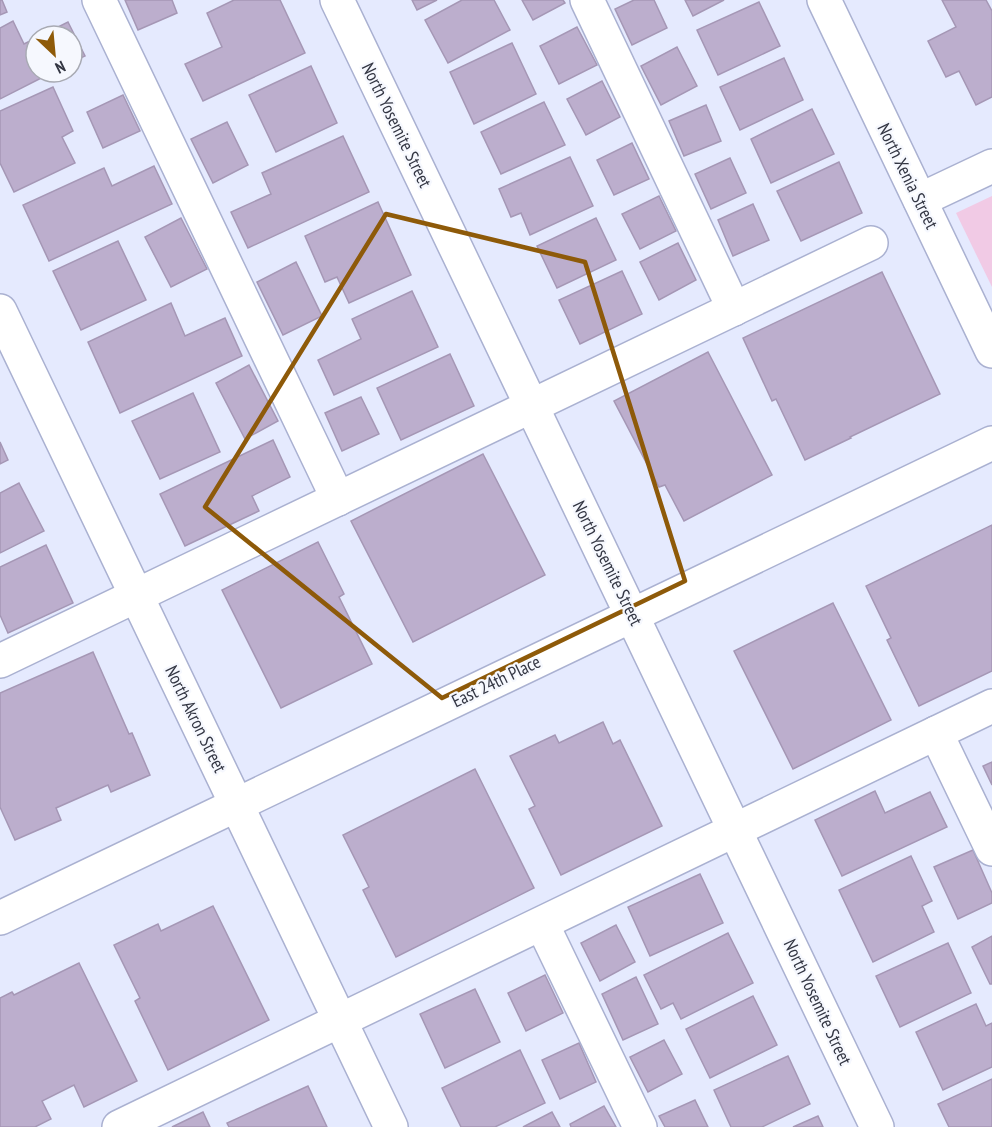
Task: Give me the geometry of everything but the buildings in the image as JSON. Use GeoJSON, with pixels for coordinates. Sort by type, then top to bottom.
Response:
{"type":"FeatureCollection","features":[{"type":"Feature","properties":{"kind":"street"},"geometry":{"type":"LineString","coordinates":[[99,0],[338,499]]}},
{"type":"Feature","properties":{"kind":"street","name":"North Yosemite Street"},"geometry":{"type":"LineString","coordinates":[[337,0],[877,1127]]}},
{"type":"Feature","properties":{"kind":"street"},"geometry":{"type":"LineString","coordinates":[[588,0],[735,309]]}},
{"type":"Feature","properties":{"kind":"street","name":"North Xenia Street"},"geometry":{"type":"LineString","coordinates":[[829,2],[992,351]]}},
{"type":"Feature","properties":{"kind":"street"},"geometry":{"type":"LineString","coordinates":[[920,200],[992,166]]}},
{"type":"Feature","properties":{"kind":"street"},"geometry":{"type":"LineString","coordinates":[[0,661],[871,243]]}},
{"type":"Feature","properties":{"kind":"street","name":"North Akron Street"},"geometry":{"type":"LineString","coordinates":[[0,311],[392,1127]]}},
{"type":"Feature","properties":{"kind":"street","name":"East 24th Place"},"geometry":{"type":"LineString","coordinates":[[0,918],[992,443]]}},
{"type":"Feature","properties":{"kind":"street"},"geometry":{"type":"LineString","coordinates":[[119,1127],[992,706]]}},
{"type":"Feature","properties":{"kind":"street"},"geometry":{"type":"LineString","coordinates":[[936,733],[992,849]]}},
{"type":"Feature","properties":{"kind":"street"},"geometry":{"type":"LineString","coordinates":[[542,924],[640,1127]]}},
{"type":"Feature","properties":{"kind":"highlighted area"},"geometry":{"type":"Polygon","coordinates":[[[386,214],[585,262],[685,581],[442,698],[205,507],[386,214]]]}},
{"type":"Feature","properties":{"kind":"shaded area"},"geometry":{"type":"Polygon","coordinates":[[[992,196],[992,287],[956,213],[992,196]]]}}]}
